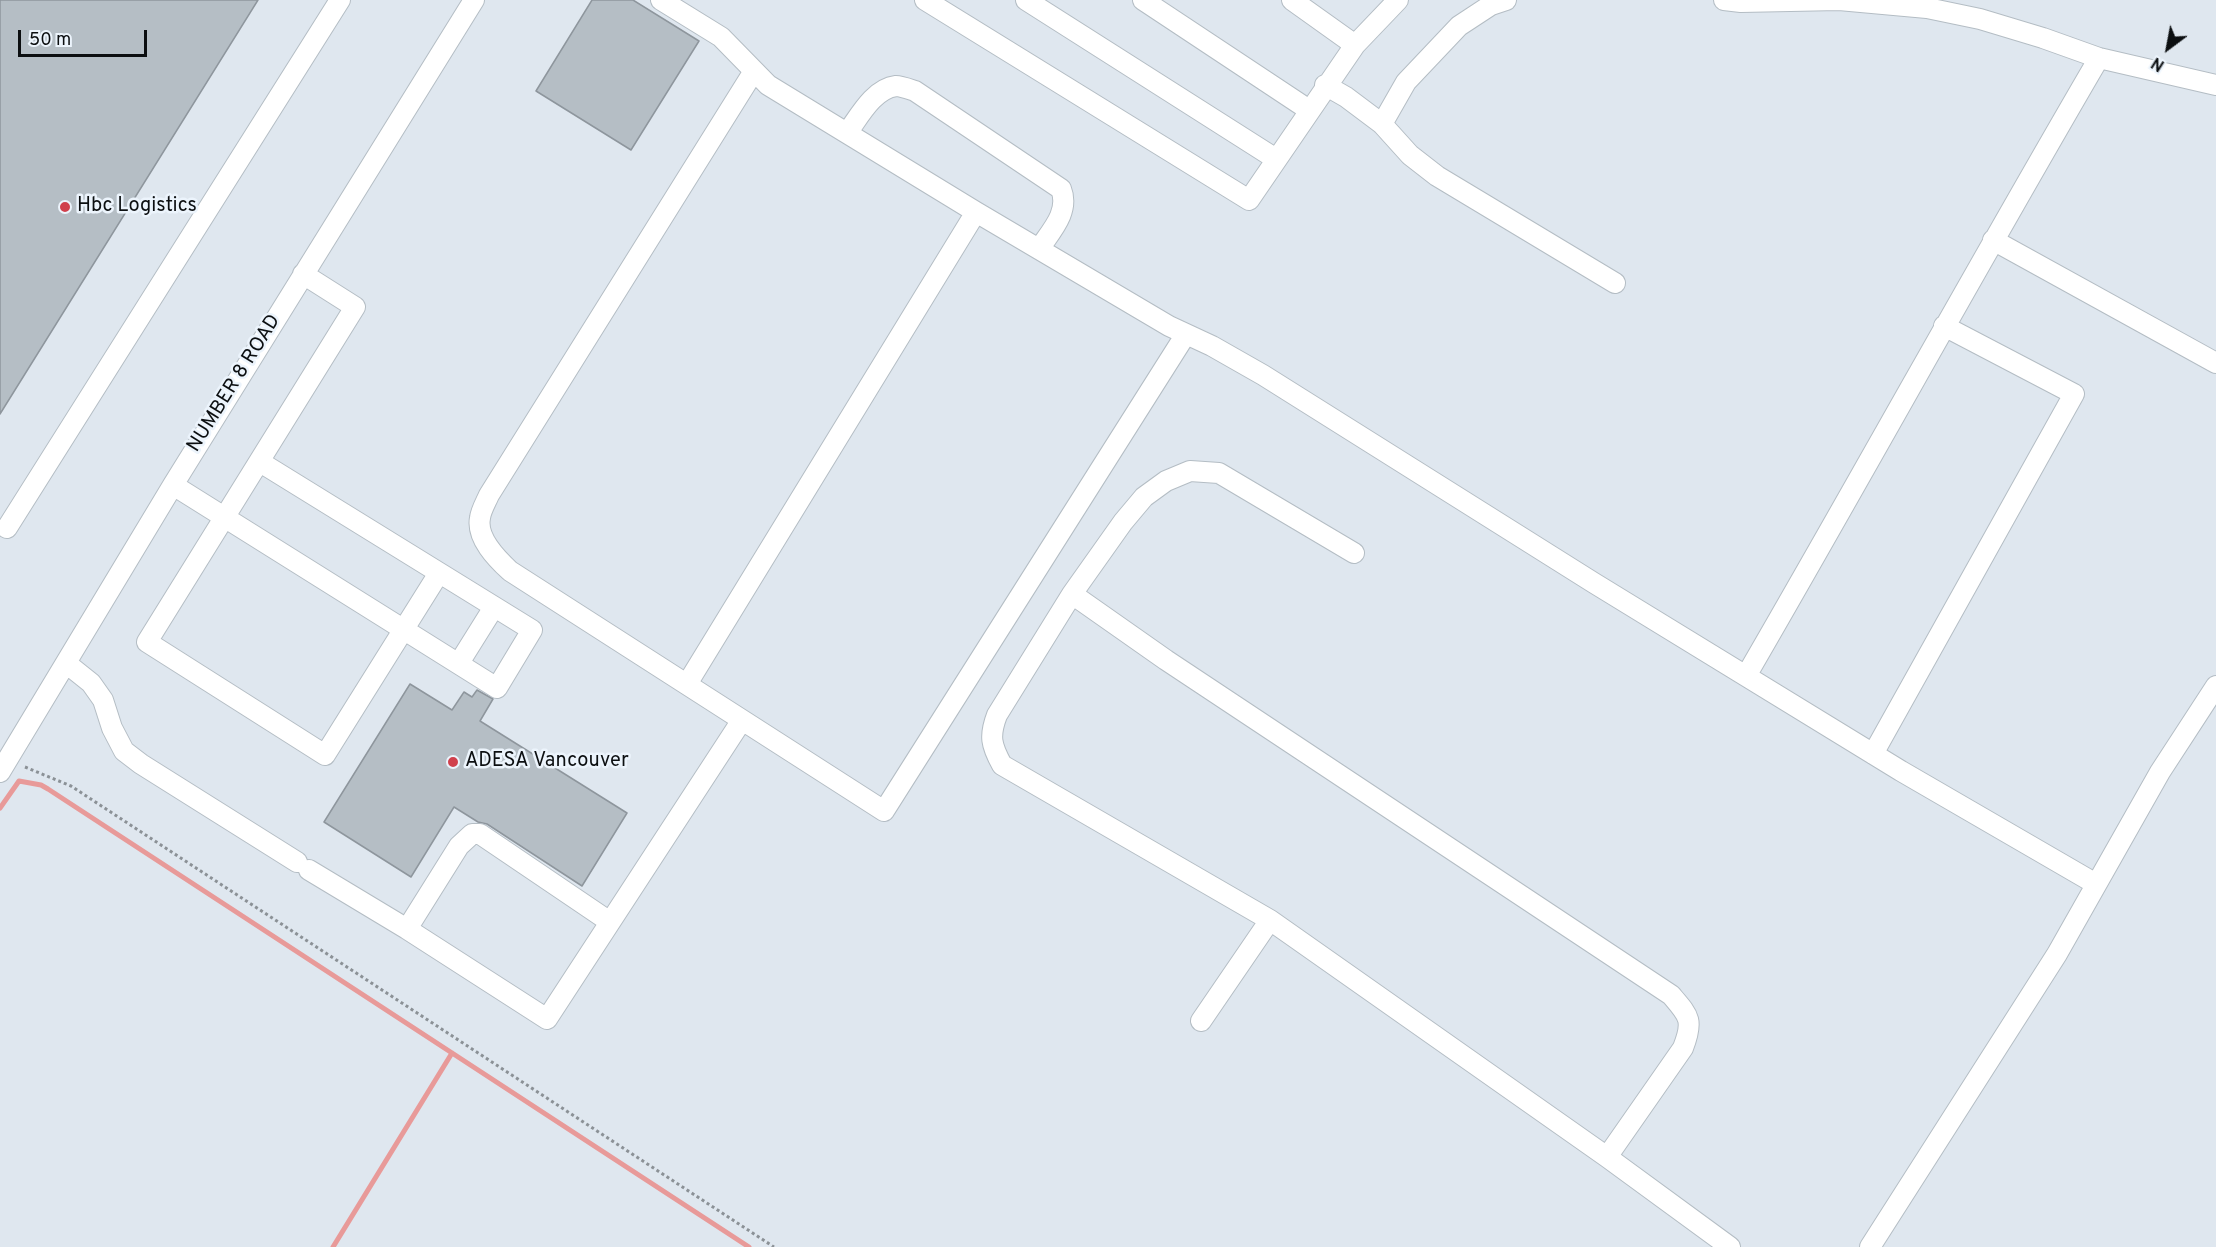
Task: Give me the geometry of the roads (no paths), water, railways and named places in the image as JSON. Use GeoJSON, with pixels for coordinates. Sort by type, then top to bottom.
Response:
{"type":"FeatureCollection","features":[{"type":"Feature","properties":{"kind":"street"},"geometry":{"type":"LineString","coordinates":[[7,528],[340,0]]}},
{"type":"Feature","properties":{"kind":"street","name":"NUMBER 8 ROAD"},"geometry":{"type":"LineString","coordinates":[[4,765],[173,484],[474,0]]}},
{"type":"Feature","properties":{"kind":"street"},"geometry":{"type":"LineString","coordinates":[[661,0],[721,37],[768,85],[1169,326],[1212,346],[1263,375],[1873,754],[2096,884]]}},
{"type":"Feature","properties":{"kind":"street"},"geometry":{"type":"LineString","coordinates":[[925,0],[1249,200],[1325,85],[1355,45],[1398,0]]}},
{"type":"Feature","properties":{"kind":"street"},"geometry":{"type":"LineString","coordinates":[[1026,0],[1276,159]]}},
{"type":"Feature","properties":{"kind":"street"},"geometry":{"type":"LineString","coordinates":[[1143,0],[1309,110]]}},
{"type":"Feature","properties":{"kind":"street"},"geometry":{"type":"LineString","coordinates":[[1292,0],[1355,45]]}},
{"type":"Feature","properties":{"kind":"street"},"geometry":{"type":"LineString","coordinates":[[1382,124],[1406,82],[1459,26],[1491,5],[1506,0]]}},
{"type":"Feature","properties":{"kind":"street"},"geometry":{"type":"LineString","coordinates":[[1724,0],[1741,2],[1839,0],[1927,8],[1980,19],[2099,58],[2216,85]]}},
{"type":"Feature","properties":{"kind":"street"},"geometry":{"type":"LineString","coordinates":[[1746,676],[2099,58]]}},
{"type":"Feature","properties":{"kind":"street"},"geometry":{"type":"LineString","coordinates":[[754,71],[489,495],[479,519],[484,542],[495,557],[510,571],[884,811],[1186,334]]}},
{"type":"Feature","properties":{"kind":"street"},"geometry":{"type":"LineString","coordinates":[[1325,85],[1346,97],[1382,124],[1410,155],[1437,176],[1615,283]]}},
{"type":"Feature","properties":{"kind":"street"},"geometry":{"type":"LineString","coordinates":[[847,133],[868,104],[883,91],[897,86],[915,91],[1061,189],[1066,200],[1062,215],[1039,249]]}},
{"type":"Feature","properties":{"kind":"street"},"geometry":{"type":"LineString","coordinates":[[687,684],[976,212]]}},
{"type":"Feature","properties":{"kind":"street"},"geometry":{"type":"LineString","coordinates":[[1993,240],[2216,363]]}},
{"type":"Feature","properties":{"kind":"street"},"geometry":{"type":"LineString","coordinates":[[303,274],[355,307],[147,642],[325,755],[439,573]]}},
{"type":"Feature","properties":{"kind":"street"},"geometry":{"type":"LineString","coordinates":[[1873,754],[2074,394],[1944,326]]}},
{"type":"Feature","properties":{"kind":"street"},"geometry":{"type":"LineString","coordinates":[[173,484],[497,688],[532,630],[260,462]]}},
{"type":"Feature","properties":{"kind":"street"},"geometry":{"type":"LineString","coordinates":[[1354,553],[1219,473],[1190,471],[1166,481],[1144,497],[1123,522],[1072,594],[997,715],[990,732],[994,751],[1002,765],[1270,920],[1607,1157],[1730,1247]]}},
{"type":"Feature","properties":{"kind":"street"},"geometry":{"type":"LineString","coordinates":[[1072,594],[1166,660],[1671,995],[1687,1013],[1690,1030],[1683,1048],[1607,1157]]}},
{"type":"Feature","properties":{"kind":"street"},"geometry":{"type":"LineString","coordinates":[[459,663],[494,607]]}},
{"type":"Feature","properties":{"kind":"street"},"geometry":{"type":"LineString","coordinates":[[66,663],[91,683],[103,700],[112,728],[124,751],[141,764],[547,1019],[742,720]]}},
{"type":"Feature","properties":{"kind":"street"},"geometry":{"type":"LineString","coordinates":[[1870,1247],[2057,954],[2160,772],[2216,686]]}},
{"type":"Feature","properties":{"kind":"street"},"geometry":{"type":"LineString","coordinates":[[406,929],[459,846],[472,834],[480,834],[610,922]]}},
{"type":"Feature","properties":{"kind":"street"},"geometry":{"type":"LineString","coordinates":[[1201,1021],[1270,920]]}},
{"type":"Feature","properties":{"kind":"waterway"},"geometry":{"type":"LineString","coordinates":[[0,808],[19,781],[41,785],[48,789],[749,1247]]}},
{"type":"Feature","properties":{"kind":"waterway"},"geometry":{"type":"LineString","coordinates":[[333,1247],[452,1053]]}},
{"type":"Feature","properties":{"kind":"place","name":"Hbc Logistics"},"geometry":{"type":"Point","coordinates":[65,207]}},
{"type":"Feature","properties":{"kind":"place","name":"ADESA Vancouver"},"geometry":{"type":"Point","coordinates":[453,762]}}]}
